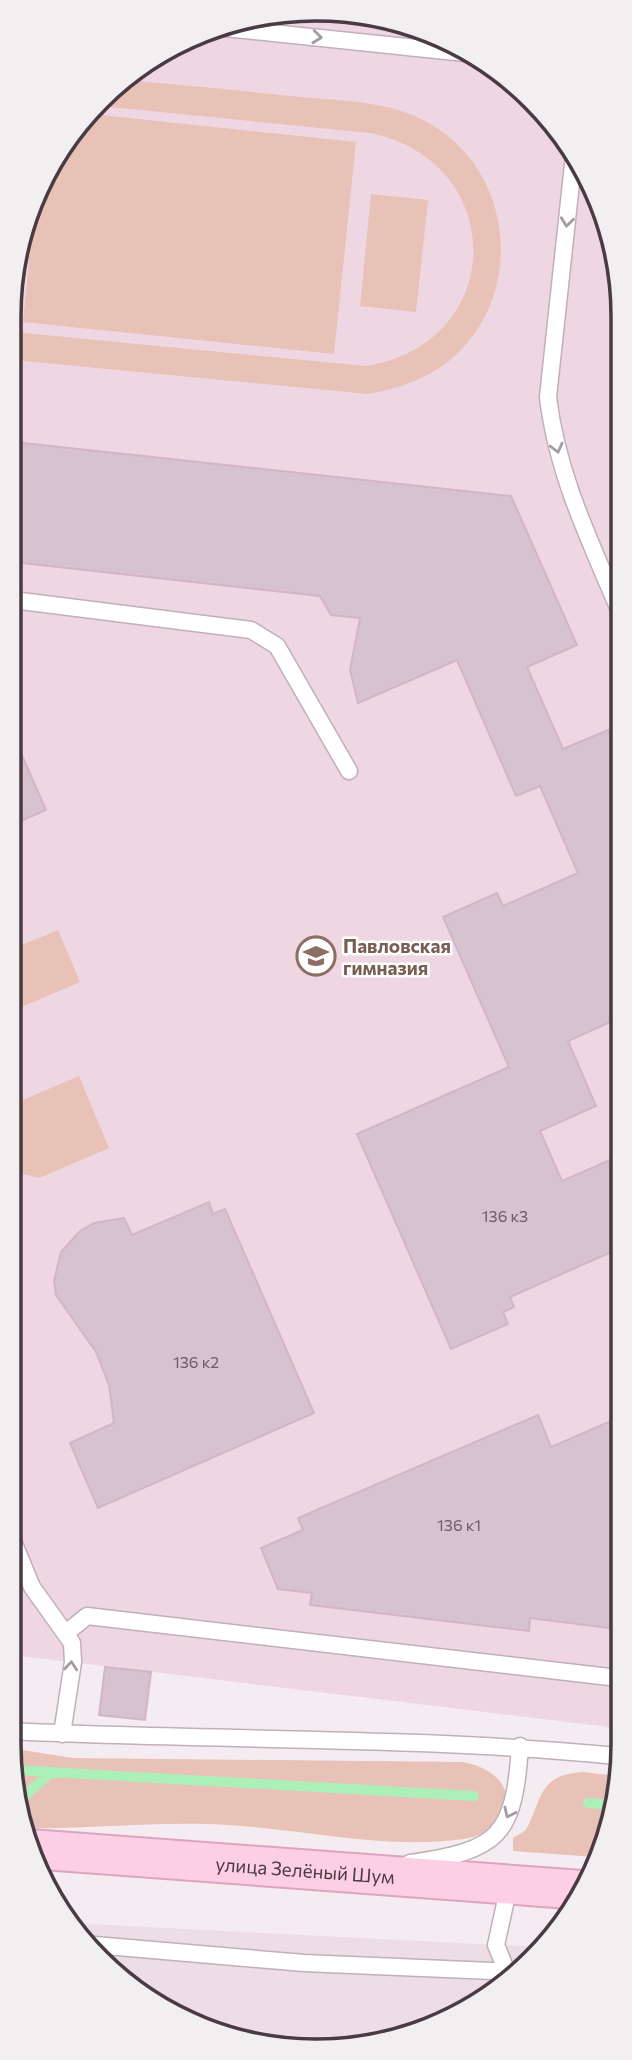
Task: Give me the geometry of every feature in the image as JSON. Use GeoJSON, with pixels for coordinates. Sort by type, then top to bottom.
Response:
{"type":"FeatureCollection","features":[{"type":"Feature","properties":{"kind":"main road","name":"улица Зелёный Шум"},"geometry":{"type":"LineString","coordinates":[[41,1850],[332,1874],[572,1889]]}},
{"type":"Feature","properties":{"kind":"lane"},"geometry":{"type":"LineString","coordinates":[[244,30],[446,51]]}},
{"type":"Feature","properties":{"kind":"lane"},"geometry":{"type":"LineString","coordinates":[[572,171],[548,397],[551,425],[566,484],[611,590]]}},
{"type":"Feature","properties":{"kind":"lane"},"geometry":{"type":"LineString","coordinates":[[21,601],[251,630],[277,646],[349,771]]}},
{"type":"Feature","properties":{"kind":"lane"},"geometry":{"type":"LineString","coordinates":[[21,1560],[32,1587],[72,1643],[73,1662],[62,1734]]}},
{"type":"Feature","properties":{"kind":"lane"},"geometry":{"type":"LineString","coordinates":[[66,1633],[87,1616],[611,1677]]}},
{"type":"Feature","properties":{"kind":"lane"},"geometry":{"type":"LineString","coordinates":[[21,1732],[520,1746],[610,1755]]}},
{"type":"Feature","properties":{"kind":"lane"},"geometry":{"type":"LineString","coordinates":[[332,1874],[448,1857],[485,1844],[500,1830],[512,1813],[517,1791],[520,1746]]}},
{"type":"Feature","properties":{"kind":"lane"},"geometry":{"type":"LineString","coordinates":[[508,1968],[496,1945],[509,1886]]}},
{"type":"Feature","properties":{"kind":"lane"},"geometry":{"type":"LineString","coordinates":[[100,1945],[304,1963],[502,1974]]}},
{"type":"Feature","properties":{"kind":"shaded area","name":"Павловская гимназия"},"geometry":{"type":"Polygon","coordinates":[[[316,21],[374,27],[429,43],[480,71],[525,107],[561,152],[589,203],[605,258],[611,316],[611,1727],[21,1656],[21,316],[24,277],[31,240],[51,186],[82,136],[107,107],[136,82],[186,51],[221,37],[258,27],[316,21]]]}},
{"type":"Feature","properties":{"kind":"shaded area"},"geometry":{"type":"Polygon","coordinates":[[[137,81],[378,105],[421,119],[451,139],[474,164],[490,194],[499,226],[501,260],[494,293],[480,325],[458,353],[438,369],[404,385],[368,394],[21,361],[21,333],[366,366],[412,351],[446,324],[466,290],[473,252],[467,214],[448,179],[416,150],[370,133],[107,107],[137,81]]]}},
{"type":"Feature","properties":{"kind":"shaded area"},"geometry":{"type":"Polygon","coordinates":[[[100,115],[356,142],[334,354],[23,322],[31,240],[43,203],[71,152],[100,115]]]}},
{"type":"Feature","properties":{"kind":"shaded area"},"geometry":{"type":"Polygon","coordinates":[[[371,194],[428,200],[416,312],[360,306],[371,194]]]}},
{"type":"Feature","properties":{"kind":"shaded area"},"geometry":{"type":"Polygon","coordinates":[[[58,930],[80,982],[21,1007],[21,945],[58,930]]]}},
{"type":"Feature","properties":{"kind":"shaded area"},"geometry":{"type":"Polygon","coordinates":[[[79,1076],[109,1148],[39,1178],[21,1174],[21,1101],[79,1076]]]}},
{"type":"Feature","properties":{"kind":"shaded area"},"geometry":{"type":"Polygon","coordinates":[[[21,1750],[73,1758],[463,1762],[483,1768],[497,1778],[505,1790],[506,1802],[503,1815],[494,1826],[481,1834],[431,1842],[367,1840],[207,1824],[34,1828],[24,1783],[21,1750]]]}},
{"type":"Feature","properties":{"kind":"shaded area"},"geometry":{"type":"Polygon","coordinates":[[[583,1772],[609,1775],[601,1820],[589,1857],[513,1851],[513,1838],[527,1828],[544,1789],[558,1778],[583,1772]]]}},
{"type":"Feature","properties":{"kind":"shaded area"},"geometry":{"type":"Polygon","coordinates":[[[82,1924],[531,1946],[496,1978],[429,2017],[374,2033],[316,2039],[277,2036],[240,2029],[186,2009],[121,1966],[82,1924]]]}},
{"type":"Feature","properties":{"kind":"building"},"geometry":{"type":"Polygon","coordinates":[[[21,443],[511,496],[577,645],[527,667],[563,749],[608,730],[611,736],[611,1022],[568,1041],[596,1106],[540,1131],[562,1181],[611,1160],[611,1252],[510,1297],[514,1307],[503,1312],[508,1324],[451,1349],[357,1134],[509,1067],[443,917],[497,893],[503,906],[578,873],[540,786],[516,796],[457,660],[358,703],[350,670],[360,618],[331,615],[320,596],[21,563],[21,443]]]}},
{"type":"Feature","properties":{"kind":"building"},"geometry":{"type":"Polygon","coordinates":[[[21,753],[46,810],[21,821],[21,753]]]}},
{"type":"Feature","properties":{"kind":"building"},"geometry":{"type":"Polygon","coordinates":[[[209,1202],[213,1214],[225,1209],[314,1413],[98,1508],[70,1443],[114,1423],[109,1385],[96,1352],[56,1295],[54,1281],[61,1252],[80,1231],[94,1223],[124,1218],[132,1235],[209,1202]]]}},
{"type":"Feature","properties":{"kind":"building"},"geometry":{"type":"Polygon","coordinates":[[[538,1415],[551,1447],[611,1421],[611,1628],[530,1618],[529,1631],[310,1605],[312,1593],[278,1589],[261,1548],[303,1530],[298,1518],[538,1415]]]}},
{"type":"Feature","properties":{"kind":"building"},"geometry":{"type":"Polygon","coordinates":[[[105,1667],[151,1672],[145,1720],[99,1715],[105,1667]]]}},
{"type":"Feature","properties":{"kind":"waterway"},"geometry":{"type":"LineString","coordinates":[[23,1770],[474,1796]]}},
{"type":"Feature","properties":{"kind":"waterway"},"geometry":{"type":"LineString","coordinates":[[26,1795],[51,1772]]}},
{"type":"Feature","properties":{"kind":"waterway"},"geometry":{"type":"LineString","coordinates":[[588,1803],[605,1804]]}},
{"type":"Feature","properties":{"kind":"place","name":"Павловская гимназия"},"geometry":{"type":"Point","coordinates":[316,956]}}]}
